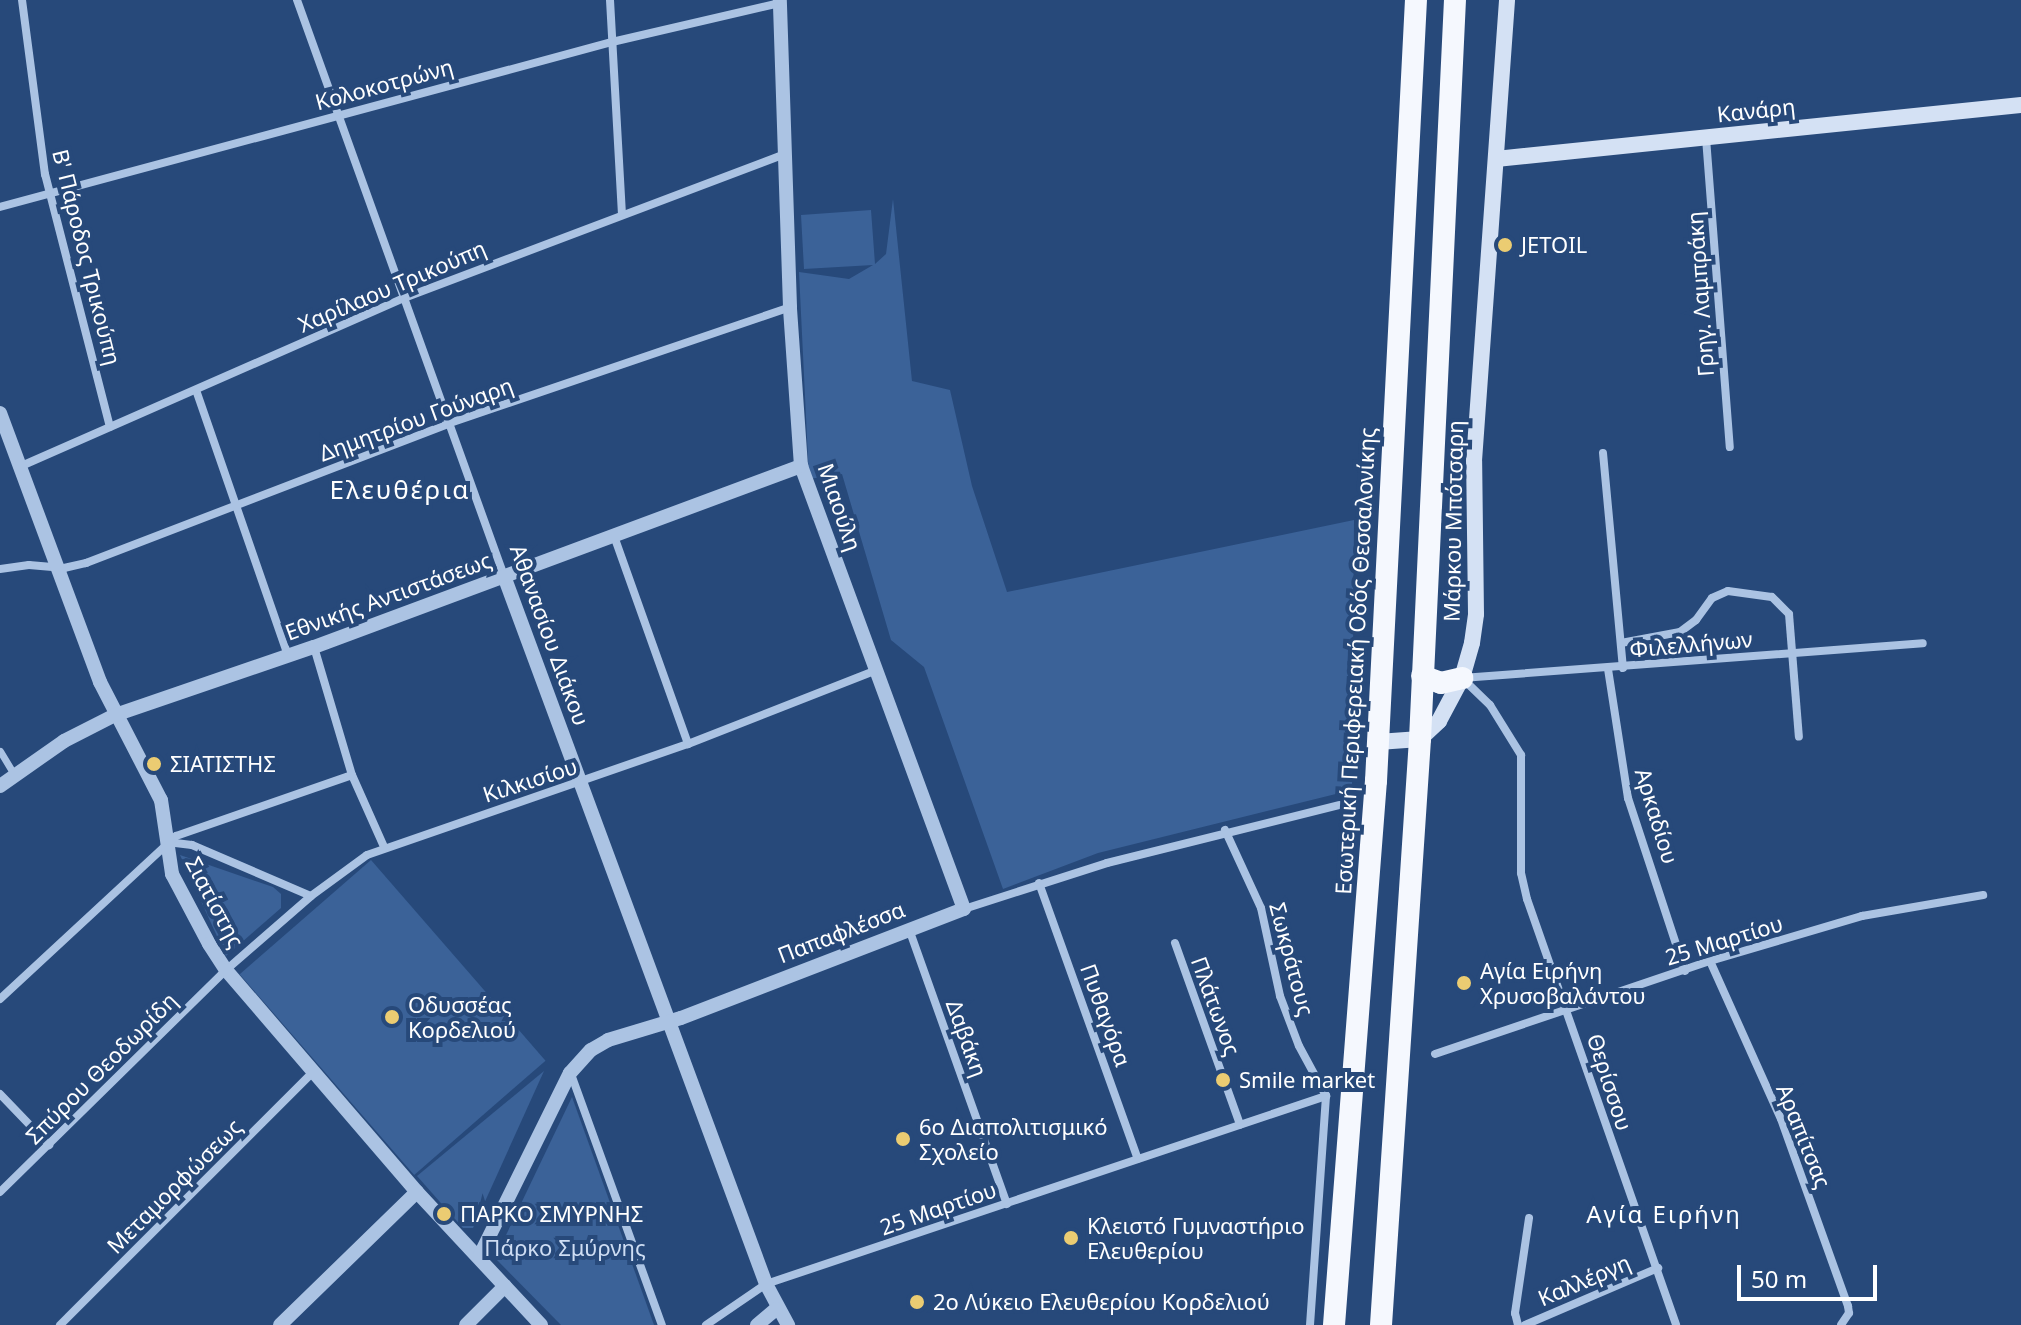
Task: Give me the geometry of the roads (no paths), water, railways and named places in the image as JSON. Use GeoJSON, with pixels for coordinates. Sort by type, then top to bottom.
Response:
{"type":"FeatureCollection","features":[{"type":"Feature","properties":{"kind":"highway","name":"Εσωτερική Περιφερειακή Οδός Θεσσαλονίκης"},"geometry":{"type":"LineString","coordinates":[[1334,1325],[1378,742],[1416,0]]}},
{"type":"Feature","properties":{"kind":"highway"},"geometry":{"type":"LineString","coordinates":[[1381,1325],[1420,739],[1455,0]]}},
{"type":"Feature","properties":{"kind":"highway"},"geometry":{"type":"LineString","coordinates":[[1422,676],[1441,683],[1462,678]]}},
{"type":"Feature","properties":{"kind":"main road","name":"Μάρκου Μπότσαρη"},"geometry":{"type":"LineString","coordinates":[[1420,739],[1439,721],[1462,678],[1476,614],[1474,461],[1507,0]]}},
{"type":"Feature","properties":{"kind":"main road","name":"Κανάρη"},"geometry":{"type":"LineString","coordinates":[[1496,159],[2021,105]]}},
{"type":"Feature","properties":{"kind":"main road"},"geometry":{"type":"LineString","coordinates":[[1378,742],[1420,739]]}},
{"type":"Feature","properties":{"kind":"street","name":"Β' Πάροδος Τρικούπη"},"geometry":{"type":"LineString","coordinates":[[22,0],[50,195],[110,427]]}},
{"type":"Feature","properties":{"kind":"street","name":"Αθανασίου Διάκου"},"geometry":{"type":"LineString","coordinates":[[297,0],[504,576],[766,1284],[776,1309],[788,1325]]}},
{"type":"Feature","properties":{"kind":"street"},"geometry":{"type":"LineString","coordinates":[[610,0],[622,213]]}},
{"type":"Feature","properties":{"kind":"street","name":"Κολοκοτρώνη"},"geometry":{"type":"LineString","coordinates":[[0,207],[338,114],[612,42],[780,2]]}},
{"type":"Feature","properties":{"kind":"street","name":"Μιαούλη"},"geometry":{"type":"LineString","coordinates":[[780,2],[790,307],[801,466],[964,909]]}},
{"type":"Feature","properties":{"kind":"street","name":"Γρηγ. Λαμπράκη"},"geometry":{"type":"LineString","coordinates":[[1706,138],[1730,447]]}},
{"type":"Feature","properties":{"kind":"street","name":"Χαρίλαου Τρικούπη"},"geometry":{"type":"LineString","coordinates":[[19,467],[404,298],[622,213],[786,154]]}},
{"type":"Feature","properties":{"kind":"street","name":"Δημητρίου Γούναρη"},"geometry":{"type":"LineString","coordinates":[[0,569],[29,565],[57,568],[86,563],[450,423],[790,307]]}},
{"type":"Feature","properties":{"kind":"street"},"geometry":{"type":"LineString","coordinates":[[196,390],[288,656]]}},
{"type":"Feature","properties":{"kind":"street","name":"Σιατίστης"},"geometry":{"type":"LineString","coordinates":[[0,413],[115,715],[158,792],[175,882],[226,970],[417,1192],[541,1325]]}},
{"type":"Feature","properties":{"kind":"street"},"geometry":{"type":"LineString","coordinates":[[1603,453],[1623,668]]}},
{"type":"Feature","properties":{"kind":"street","name":"Εθνικής Αντιστάσεως"},"geometry":{"type":"LineString","coordinates":[[0,786],[64,741],[115,715],[314,647],[801,466]]}},
{"type":"Feature","properties":{"kind":"street"},"geometry":{"type":"LineString","coordinates":[[614,536],[688,744]]}},
{"type":"Feature","properties":{"kind":"street"},"geometry":{"type":"LineString","coordinates":[[1621,643],[1680,632],[1696,620],[1712,598],[1728,591],[1772,597],[1789,614],[1795,653],[1799,737]]}},
{"type":"Feature","properties":{"kind":"street","name":"Φιλελλήνων"},"geometry":{"type":"LineString","coordinates":[[1462,678],[1923,643]]}},
{"type":"Feature","properties":{"kind":"street"},"geometry":{"type":"LineString","coordinates":[[314,647],[352,775],[384,847]]}},
{"type":"Feature","properties":{"kind":"street","name":"Αρκαδίου"},"geometry":{"type":"LineString","coordinates":[[1608,669],[1628,798],[1685,971]]}},
{"type":"Feature","properties":{"kind":"street","name":"Κιλκισίου"},"geometry":{"type":"LineString","coordinates":[[226,970],[311,896],[356,861],[384,847],[688,744],[874,671]]}},
{"type":"Feature","properties":{"kind":"street","name":"Θερίσσου"},"geometry":{"type":"LineString","coordinates":[[1462,678],[1490,705],[1521,755],[1521,873],[1527,899],[1676,1325]]}},
{"type":"Feature","properties":{"kind":"street"},"geometry":{"type":"LineString","coordinates":[[0,751],[14,774]]}},
{"type":"Feature","properties":{"kind":"street"},"geometry":{"type":"LineString","coordinates":[[0,999],[166,842],[352,775]]}},
{"type":"Feature","properties":{"kind":"street","name":"Παπαφλέσσα"},"geometry":{"type":"LineString","coordinates":[[479,1257],[570,1073],[580,1060],[608,1040],[669,1021],[1039,883],[1225,830],[1339,805]]}},
{"type":"Feature","properties":{"kind":"street","name":"Σωκράτους"},"geometry":{"type":"LineString","coordinates":[[1225,830],[1261,908],[1280,996],[1299,1046],[1326,1096]]}},
{"type":"Feature","properties":{"kind":"street"},"geometry":{"type":"LineString","coordinates":[[166,842],[192,845],[311,896]]}},
{"type":"Feature","properties":{"kind":"street","name":"Πυθαγόρα"},"geometry":{"type":"LineString","coordinates":[[1039,883],[1138,1159]]}},
{"type":"Feature","properties":{"kind":"street","name":"25 Μαρτίου"},"geometry":{"type":"LineString","coordinates":[[1435,1054],[1710,961],[1862,916],[1983,895]]}},
{"type":"Feature","properties":{"kind":"street","name":"Δαβάκη"},"geometry":{"type":"LineString","coordinates":[[909,929],[1007,1204]]}},
{"type":"Feature","properties":{"kind":"street","name":"Πλάτωνος"},"geometry":{"type":"LineString","coordinates":[[1175,943],[1240,1125]]}},
{"type":"Feature","properties":{"kind":"street","name":"Αραπίτσας"},"geometry":{"type":"LineString","coordinates":[[1710,961],[1781,1119],[1848,1306],[1849,1313],[1841,1325]]}},
{"type":"Feature","properties":{"kind":"street","name":"Σπύρου Θεοδωρίδη"},"geometry":{"type":"LineString","coordinates":[[0,1192],[226,970]]}},
{"type":"Feature","properties":{"kind":"street","name":"Μεταμορφώσεως"},"geometry":{"type":"LineString","coordinates":[[60,1325],[313,1072]]}},
{"type":"Feature","properties":{"kind":"street"},"geometry":{"type":"LineString","coordinates":[[570,1073],[662,1325]]}},
{"type":"Feature","properties":{"kind":"street"},"geometry":{"type":"LineString","coordinates":[[0,1094],[49,1145]]}},
{"type":"Feature","properties":{"kind":"street"},"geometry":{"type":"LineString","coordinates":[[1310,1325],[1326,1096]]}},
{"type":"Feature","properties":{"kind":"street","name":"25 Μαρτίου"},"geometry":{"type":"LineString","coordinates":[[706,1325],[766,1284],[1326,1096]]}},
{"type":"Feature","properties":{"kind":"street"},"geometry":{"type":"LineString","coordinates":[[280,1325],[417,1192]]}},
{"type":"Feature","properties":{"kind":"street"},"geometry":{"type":"LineString","coordinates":[[1518,1325],[1515,1313],[1529,1218]]}},
{"type":"Feature","properties":{"kind":"street","name":"Καλλέργη"},"geometry":{"type":"LineString","coordinates":[[1525,1325],[1658,1268]]}},
{"type":"Feature","properties":{"kind":"street"},"geometry":{"type":"LineString","coordinates":[[466,1325],[505,1286]]}},
{"type":"Feature","properties":{"kind":"street"},"geometry":{"type":"LineString","coordinates":[[757,1325],[776,1309]]}},
{"type":"Feature","properties":{"kind":"place","name":"JETOIL"},"geometry":{"type":"Point","coordinates":[1505,245]}},
{"type":"Feature","properties":{"kind":"place","name":"ΣΙΑΤΙΣΤΗΣ"},"geometry":{"type":"Point","coordinates":[154,764]}},
{"type":"Feature","properties":{"kind":"place","name":"Αγία Ειρήνη Χρυσοβαλάντου"},"geometry":{"type":"Point","coordinates":[1464,983]}},
{"type":"Feature","properties":{"kind":"place","name":"Οδυσσέας Κορδελιού"},"geometry":{"type":"Point","coordinates":[392,1017]}},
{"type":"Feature","properties":{"kind":"place","name":"Smile market"},"geometry":{"type":"Point","coordinates":[1223,1080]}},
{"type":"Feature","properties":{"kind":"place","name":"6ο Διαπολιτισμικό Σχολείο"},"geometry":{"type":"Point","coordinates":[903,1139]}},
{"type":"Feature","properties":{"kind":"place","name":"ΠΑΡΚΟ ΣΜΥΡΝΗΣ"},"geometry":{"type":"Point","coordinates":[444,1214]}},
{"type":"Feature","properties":{"kind":"place","name":"Κλειστό Γυμναστήριο Ελευθερίου"},"geometry":{"type":"Point","coordinates":[1071,1238]}},
{"type":"Feature","properties":{"kind":"place","name":"2ο Λύκειο Ελευθερίου Κορδελιού"},"geometry":{"type":"Point","coordinates":[917,1302]}},
{"type":"Feature","properties":{"kind":"district","name":"Ελευθέρια"},"geometry":{"type":"Point","coordinates":[400,490]}},
{"type":"Feature","properties":{"kind":"district","name":"Αγία Ειρήνη"},"geometry":{"type":"Point","coordinates":[1664,1214]}},
{"type":"Feature","properties":{"kind":"park label","name":"Πάρκο Σμύρνης"},"geometry":{"type":"Point","coordinates":[565,1248]}}]}
